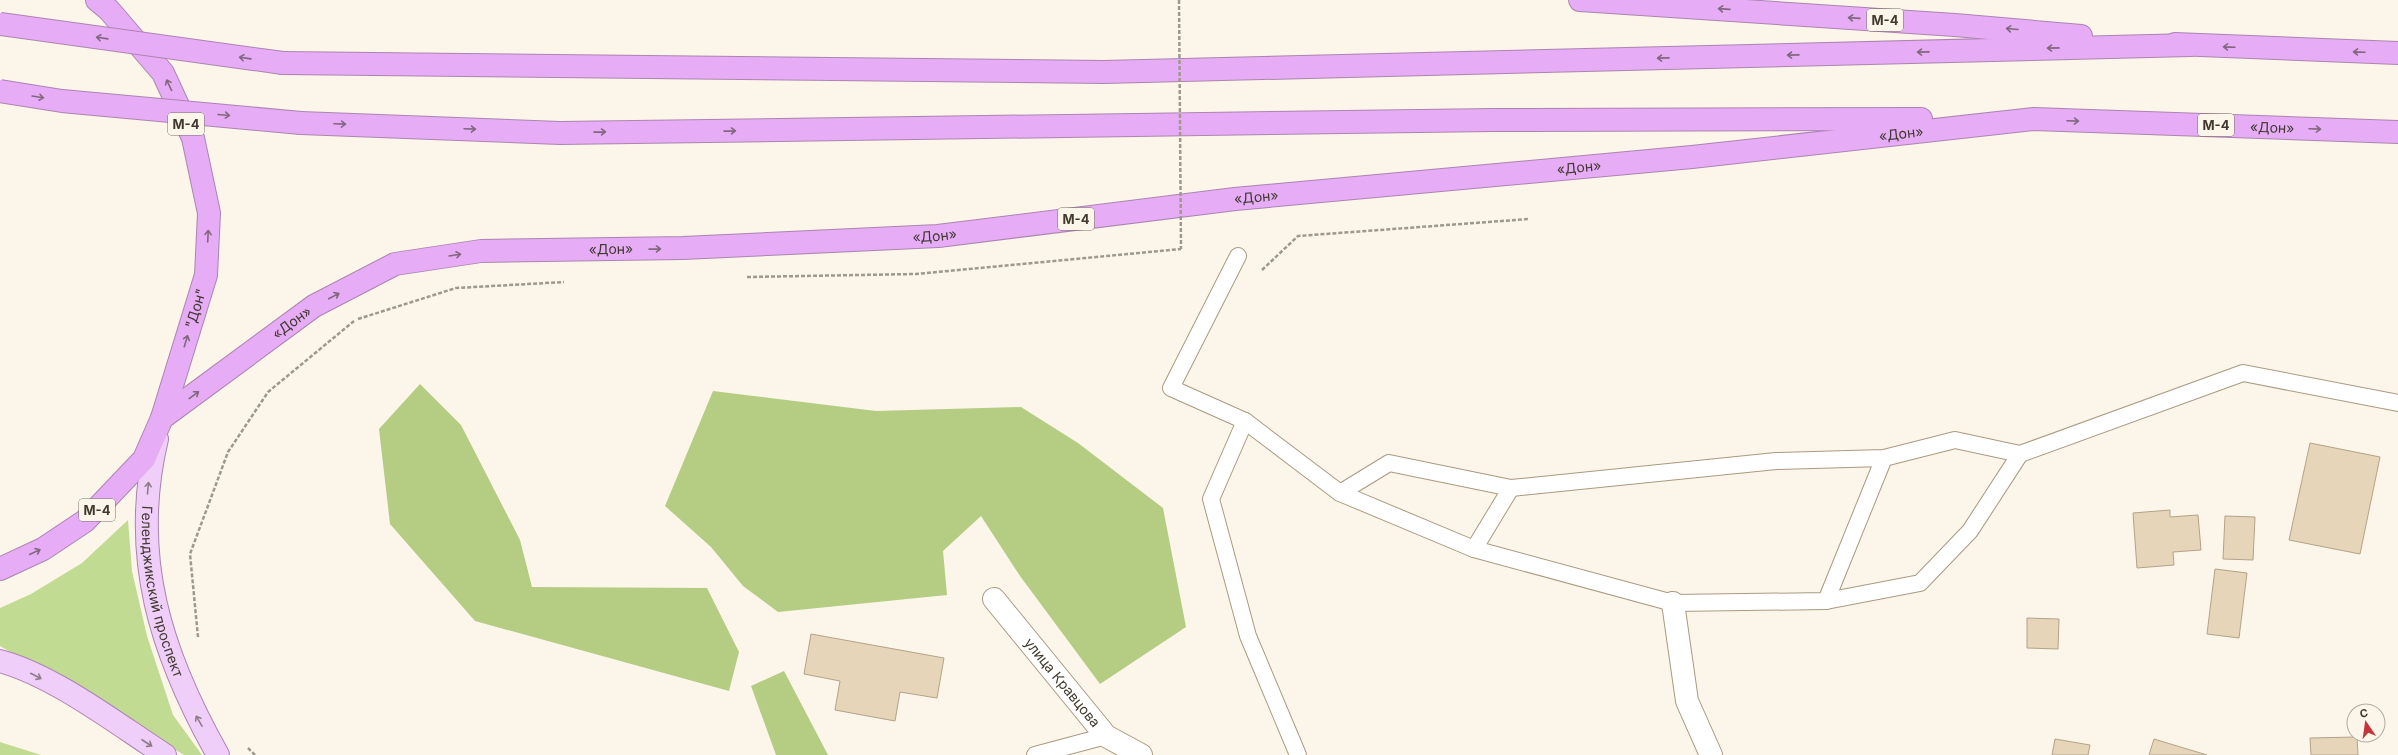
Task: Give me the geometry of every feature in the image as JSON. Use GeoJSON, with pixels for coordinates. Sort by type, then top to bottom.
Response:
{"type":"FeatureCollection","features":[{"type":"Feature","properties":{"kind":"highway","name":"\"Дон\""},"geometry":{"type":"LineString","coordinates":[[0,569],[42,549],[85,521],[144,459],[162,418],[206,275],[209,213],[193,138],[163,73],[109,10],[97,0]]}},
{"type":"Feature","properties":{"kind":"highway","name":"М-4"},"geometry":{"type":"LineString","coordinates":[[1580,0],[1955,24],[2190,45],[2398,53]]}},
{"type":"Feature","properties":{"kind":"highway"},"geometry":{"type":"LineString","coordinates":[[0,24],[283,63],[1104,72],[2190,45]]}},
{"type":"Feature","properties":{"kind":"highway"},"geometry":{"type":"LineString","coordinates":[[0,91],[62,101],[301,123],[560,133],[1493,120],[2034,119]]}},
{"type":"Feature","properties":{"kind":"highway","name":"«Дон»"},"geometry":{"type":"LineString","coordinates":[[162,418],[314,306],[395,264],[481,251],[683,248],[938,236],[1235,199],[1692,157],[2034,119],[2398,132]]}},
{"type":"Feature","properties":{"kind":"main road","name":"Геленджикский проспект"},"geometry":{"type":"LineString","coordinates":[[162,418],[150,470],[146,511],[147,548],[155,604],[177,673],[192,709],[218,755]]}},
{"type":"Feature","properties":{"kind":"main road"},"geometry":{"type":"LineString","coordinates":[[0,661],[13,664],[74,695],[165,755]]}},
{"type":"Feature","properties":{"kind":"street","name":"улица Кравцова"},"geometry":{"type":"LineString","coordinates":[[994,599],[1106,736],[1141,755]]}},
{"type":"Feature","properties":{"kind":"street"},"geometry":{"type":"LineString","coordinates":[[1673,603],[1687,701],[1711,755]]}},
{"type":"Feature","properties":{"kind":"lane"},"geometry":{"type":"LineString","coordinates":[[1238,256],[1171,388],[1244,421],[1340,493],[1474,549],[1673,603],[1826,601],[1920,583],[1970,531],[2020,454]]}},
{"type":"Feature","properties":{"kind":"lane"},"geometry":{"type":"LineString","coordinates":[[1340,493],[1389,463],[1511,488],[1776,461],[1884,458],[1954,440],[2020,454],[2243,373],[2398,403]]}},
{"type":"Feature","properties":{"kind":"lane"},"geometry":{"type":"LineString","coordinates":[[1244,421],[1211,499],[1248,636],[1298,755]]}},
{"type":"Feature","properties":{"kind":"lane"},"geometry":{"type":"LineString","coordinates":[[1826,601],[1884,458]]}},
{"type":"Feature","properties":{"kind":"lane"},"geometry":{"type":"LineString","coordinates":[[1474,549],[1511,488]]}},
{"type":"Feature","properties":{"kind":"lane"},"geometry":{"type":"LineString","coordinates":[[1035,755],[1106,736]]}},
{"type":"Feature","properties":{"kind":"path"},"geometry":{"type":"LineString","coordinates":[[742,277],[916,274],[1181,249],[1178,0]]}},
{"type":"Feature","properties":{"kind":"path"},"geometry":{"type":"LineString","coordinates":[[1259,273],[1298,236],[1529,219]]}},
{"type":"Feature","properties":{"kind":"path"},"geometry":{"type":"LineString","coordinates":[[199,640],[190,554],[228,452],[268,392],[356,320],[456,288],[569,282]]}},
{"type":"Feature","properties":{"kind":"path"},"geometry":{"type":"LineString","coordinates":[[246,746],[255,755]]}},
{"type":"Feature","properties":{"kind":"green space"},"geometry":{"type":"Polygon","coordinates":[[[420,384],[461,425],[520,540],[532,587],[707,588],[739,652],[729,691],[475,621],[390,524],[379,429],[420,384]]]}},
{"type":"Feature","properties":{"kind":"green space"},"geometry":{"type":"Polygon","coordinates":[[[713,391],[876,411],[1021,407],[1078,443],[1163,508],[1186,627],[1100,684],[1020,576],[981,516],[943,551],[947,595],[778,612],[743,586],[711,547],[665,506],[713,391]]]}},
{"type":"Feature","properties":{"kind":"green space"},"geometry":{"type":"Polygon","coordinates":[[[128,520],[132,571],[147,636],[173,715],[202,755],[184,755],[96,701],[0,646],[0,608],[31,594],[82,563],[128,520]]]}},
{"type":"Feature","properties":{"kind":"green space"},"geometry":{"type":"Polygon","coordinates":[[[784,671],[828,755],[776,755],[751,686],[784,671]]]}},
{"type":"Feature","properties":{"kind":"green space"},"geometry":{"type":"Polygon","coordinates":[[[0,742],[41,755],[0,755],[0,742]]]}},
{"type":"Feature","properties":{"kind":"building"},"geometry":{"type":"Polygon","coordinates":[[[2310,443],[2380,457],[2360,554],[2289,540],[2310,443]]]}},
{"type":"Feature","properties":{"kind":"building"},"geometry":{"type":"Polygon","coordinates":[[[2170,510],[2170,517],[2198,515],[2201,550],[2173,552],[2174,565],[2137,568],[2133,513],[2170,510]]]}},
{"type":"Feature","properties":{"kind":"building"},"geometry":{"type":"Polygon","coordinates":[[[2225,516],[2255,517],[2253,560],[2223,559],[2225,516]]]}},
{"type":"Feature","properties":{"kind":"building"},"geometry":{"type":"Polygon","coordinates":[[[2215,569],[2247,573],[2239,638],[2207,634],[2215,569]]]}},
{"type":"Feature","properties":{"kind":"building"},"geometry":{"type":"Polygon","coordinates":[[[2027,618],[2059,619],[2058,649],[2027,648],[2027,618]]]}},
{"type":"Feature","properties":{"kind":"building"},"geometry":{"type":"Polygon","coordinates":[[[811,634],[944,658],[937,698],[900,692],[895,721],[835,710],[840,681],[804,674],[811,634]]]}},
{"type":"Feature","properties":{"kind":"building"},"geometry":{"type":"Polygon","coordinates":[[[2346,737],[2346,743],[2357,743],[2358,755],[2311,755],[2310,738],[2346,737]]]}},
{"type":"Feature","properties":{"kind":"building"},"geometry":{"type":"Polygon","coordinates":[[[2055,739],[2090,745],[2088,755],[2052,755],[2055,739]]]}},
{"type":"Feature","properties":{"kind":"building"},"geometry":{"type":"Polygon","coordinates":[[[2154,739],[2207,755],[2149,755],[2154,739]]]}}]}
